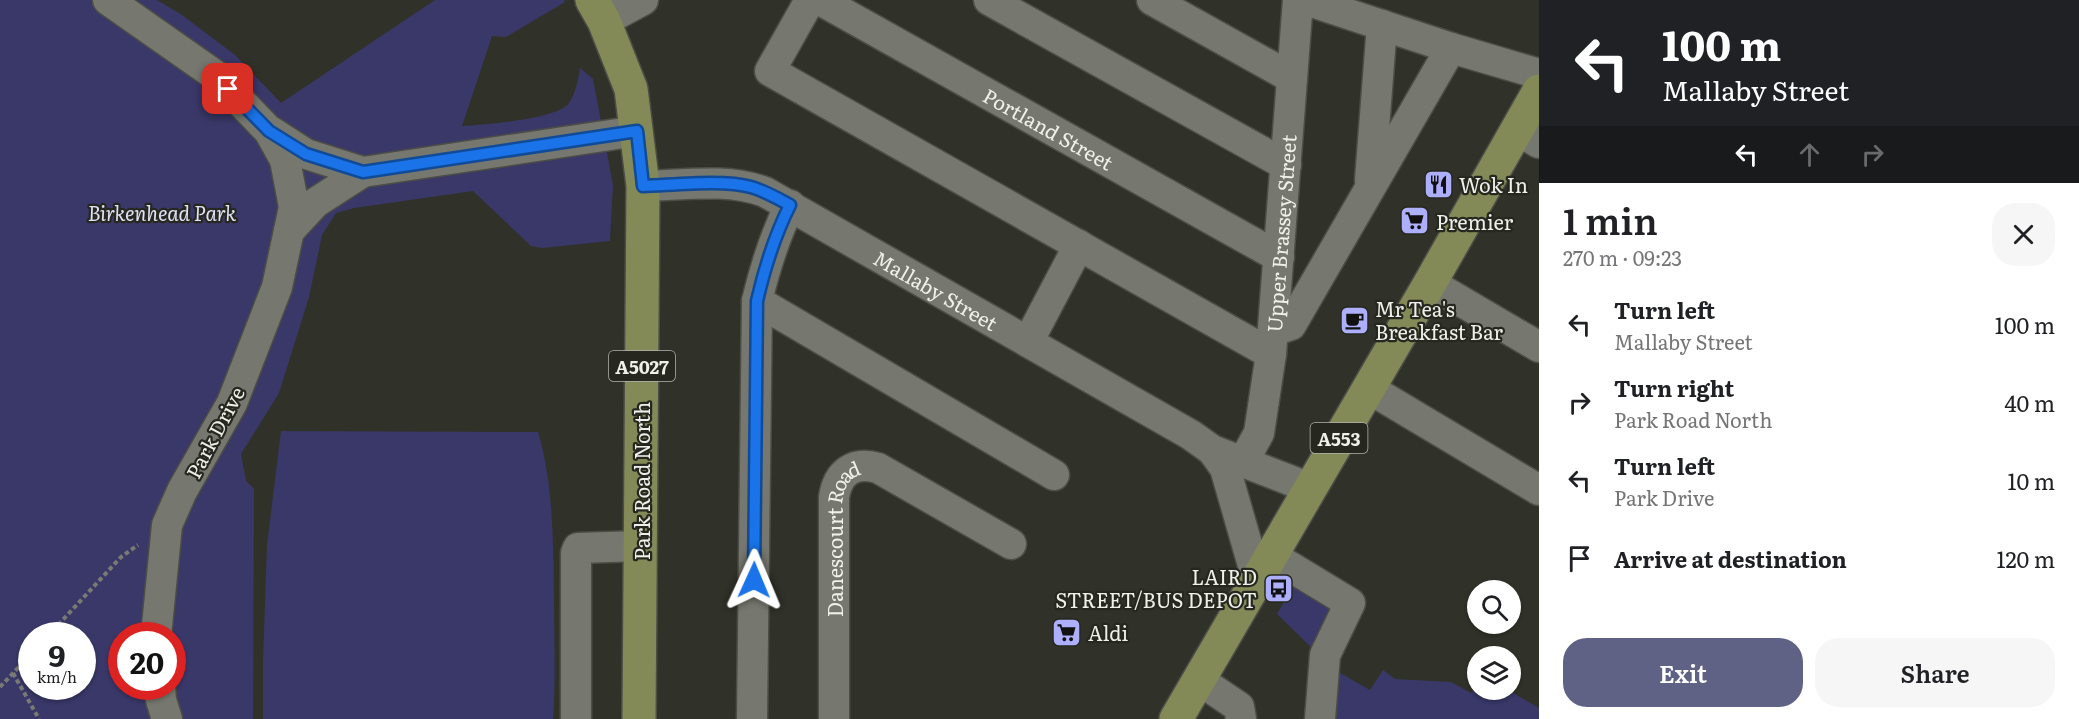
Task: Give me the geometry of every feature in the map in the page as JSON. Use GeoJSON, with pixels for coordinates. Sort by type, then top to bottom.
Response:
{"type":"FeatureCollection","features":[{"type":"Feature","properties":{"kind":"main road","name":"Park Road North"},"geometry":{"type":"LineString","coordinates":[[598,11],[631,88],[643,186],[639,719]]}},
{"type":"Feature","properties":{"kind":"main road","name":"A553"},"geometry":{"type":"LineString","coordinates":[[1176,719],[1430,283],[1528,136],[1539,91]]}},
{"type":"Feature","properties":{"kind":"street","name":"Park Drive"},"geometry":{"type":"LineString","coordinates":[[108,0],[215,75],[269,131],[306,154],[363,172]]}},
{"type":"Feature","properties":{"kind":"street"},"geometry":{"type":"LineString","coordinates":[[598,11],[643,0]]}},
{"type":"Feature","properties":{"kind":"street"},"geometry":{"type":"LineString","coordinates":[[810,0],[770,71],[1079,245],[1272,343],[1291,325],[1451,48]]}},
{"type":"Feature","properties":{"kind":"street","name":"Portland Street"},"geometry":{"type":"LineString","coordinates":[[820,0],[1279,257]]}},
{"type":"Feature","properties":{"kind":"street"},"geometry":{"type":"LineString","coordinates":[[989,0],[1286,165]]}},
{"type":"Feature","properties":{"kind":"street"},"geometry":{"type":"LineString","coordinates":[[1152,0],[1292,78]]}},
{"type":"Feature","properties":{"kind":"street","name":"Upper Brassey Street"},"geometry":{"type":"LineString","coordinates":[[1244,462],[1259,433],[1272,343],[1298,0]]}},
{"type":"Feature","properties":{"kind":"street"},"geometry":{"type":"LineString","coordinates":[[1306,0],[1451,48],[1539,74]]}},
{"type":"Feature","properties":{"kind":"street"},"geometry":{"type":"LineString","coordinates":[[1369,189],[1382,25]]}},
{"type":"Feature","properties":{"kind":"street","name":"Park Drive"},"geometry":{"type":"LineString","coordinates":[[157,622],[167,525],[182,491],[232,403],[277,287],[294,207],[285,160],[269,131]]}},
{"type":"Feature","properties":{"kind":"street","name":"Park Drive"},"geometry":{"type":"LineString","coordinates":[[289,231],[315,203],[363,172],[637,131]]}},
{"type":"Feature","properties":{"kind":"street","name":"Mallaby Street"},"geometry":{"type":"LineString","coordinates":[[643,186],[732,183],[765,192],[1191,435],[1212,450],[1310,488]]}},
{"type":"Feature","properties":{"kind":"street"},"geometry":{"type":"LineString","coordinates":[[752,719],[757,301],[765,264],[777,231],[790,205]]}},
{"type":"Feature","properties":{"kind":"street"},"geometry":{"type":"LineString","coordinates":[[1028,342],[1079,245]]}},
{"type":"Feature","properties":{"kind":"street"},"geometry":{"type":"LineString","coordinates":[[1430,283],[1539,347]]}},
{"type":"Feature","properties":{"kind":"street"},"geometry":{"type":"LineString","coordinates":[[757,301],[1054,475]]}},
{"type":"Feature","properties":{"kind":"street"},"geometry":{"type":"LineString","coordinates":[[1368,388],[1539,490]]}},
{"type":"Feature","properties":{"kind":"street","name":"Mallaby Street"},"geometry":{"type":"LineString","coordinates":[[1212,450],[1225,468],[1264,567]]}},
{"type":"Feature","properties":{"kind":"street","name":"Danescourt Road"},"geometry":{"type":"LineString","coordinates":[[834,719],[834,497],[841,477],[858,466],[869,465],[878,468],[1011,544]]}},
{"type":"Feature","properties":{"kind":"street"},"geometry":{"type":"LineString","coordinates":[[576,719],[576,553],[578,548],[640,546]]}},
{"type":"Feature","properties":{"kind":"street"},"geometry":{"type":"LineString","coordinates":[[1264,567],[1350,603],[1324,655],[1320,719]]}},
{"type":"Feature","properties":{"kind":"street"},"geometry":{"type":"LineString","coordinates":[[1199,680],[1239,707],[1241,719]]}},
{"type":"Feature","properties":{"kind":"street"},"geometry":{"type":"LineString","coordinates":[[161,700],[167,719]]}},
{"type":"Feature","properties":{"kind":"path"},"geometry":{"type":"LineString","coordinates":[[61,622],[122,557],[167,525]]}},
{"type":"Feature","properties":{"kind":"path"},"geometry":{"type":"LineString","coordinates":[[0,687],[18,668]]}},
{"type":"Feature","properties":{"kind":"path"},"geometry":{"type":"LineString","coordinates":[[13,673],[39,719]]}},
{"type":"Feature","properties":{"kind":"green space","name":"Birkenhead Park"},"geometry":{"type":"Polygon","coordinates":[[[0,0],[157,0],[182,15],[235,55],[281,103],[435,0],[564,0],[565,2],[506,37],[492,36],[462,126],[519,120],[562,109],[573,95],[580,68],[593,79],[613,185],[610,241],[542,248],[531,246],[473,191],[354,208],[336,213],[322,235],[309,297],[279,393],[241,454],[246,481],[254,489],[253,719],[0,719],[0,0]]]}},
{"type":"Feature","properties":{"kind":"green space"},"geometry":{"type":"Polygon","coordinates":[[[281,431],[538,432],[547,473],[552,515],[555,660],[553,719],[263,719],[267,545],[281,431]]]}},
{"type":"Feature","properties":{"kind":"green space"},"geometry":{"type":"Polygon","coordinates":[[[1296,581],[1341,607],[1320,656],[1277,614],[1296,581]]]}},
{"type":"Feature","properties":{"kind":"green space"},"geometry":{"type":"Polygon","coordinates":[[[1333,669],[1370,690],[1383,670],[1395,679],[1451,682],[1467,691],[1467,700],[1521,700],[1521,698],[1539,708],[1539,719],[1330,719],[1333,669]]]}},
{"type":"Feature","properties":{"kind":"place","name":"Wok In"},"geometry":{"type":"Point","coordinates":[1438,184]}},
{"type":"Feature","properties":{"kind":"place","name":"Premier"},"geometry":{"type":"Point","coordinates":[1415,221]}},
{"type":"Feature","properties":{"kind":"place","name":"Mr Tea's Breakfast Bar"},"geometry":{"type":"Point","coordinates":[1354,320]}},
{"type":"Feature","properties":{"kind":"place","name":"LAIRD STREET/BUS DEPOT"},"geometry":{"type":"Point","coordinates":[1278,588]}},
{"type":"Feature","properties":{"kind":"place","name":"Aldi"},"geometry":{"type":"Point","coordinates":[1067,632]}},
{"type":"Feature","properties":{"kind":"route"},"geometry":{"type":"LineString","coordinates":[[228,89],[269,131],[306,154],[363,172],[637,131],[643,186],[732,183],[765,192],[790,205],[777,231],[765,264],[757,301],[754,580]]}}]}
